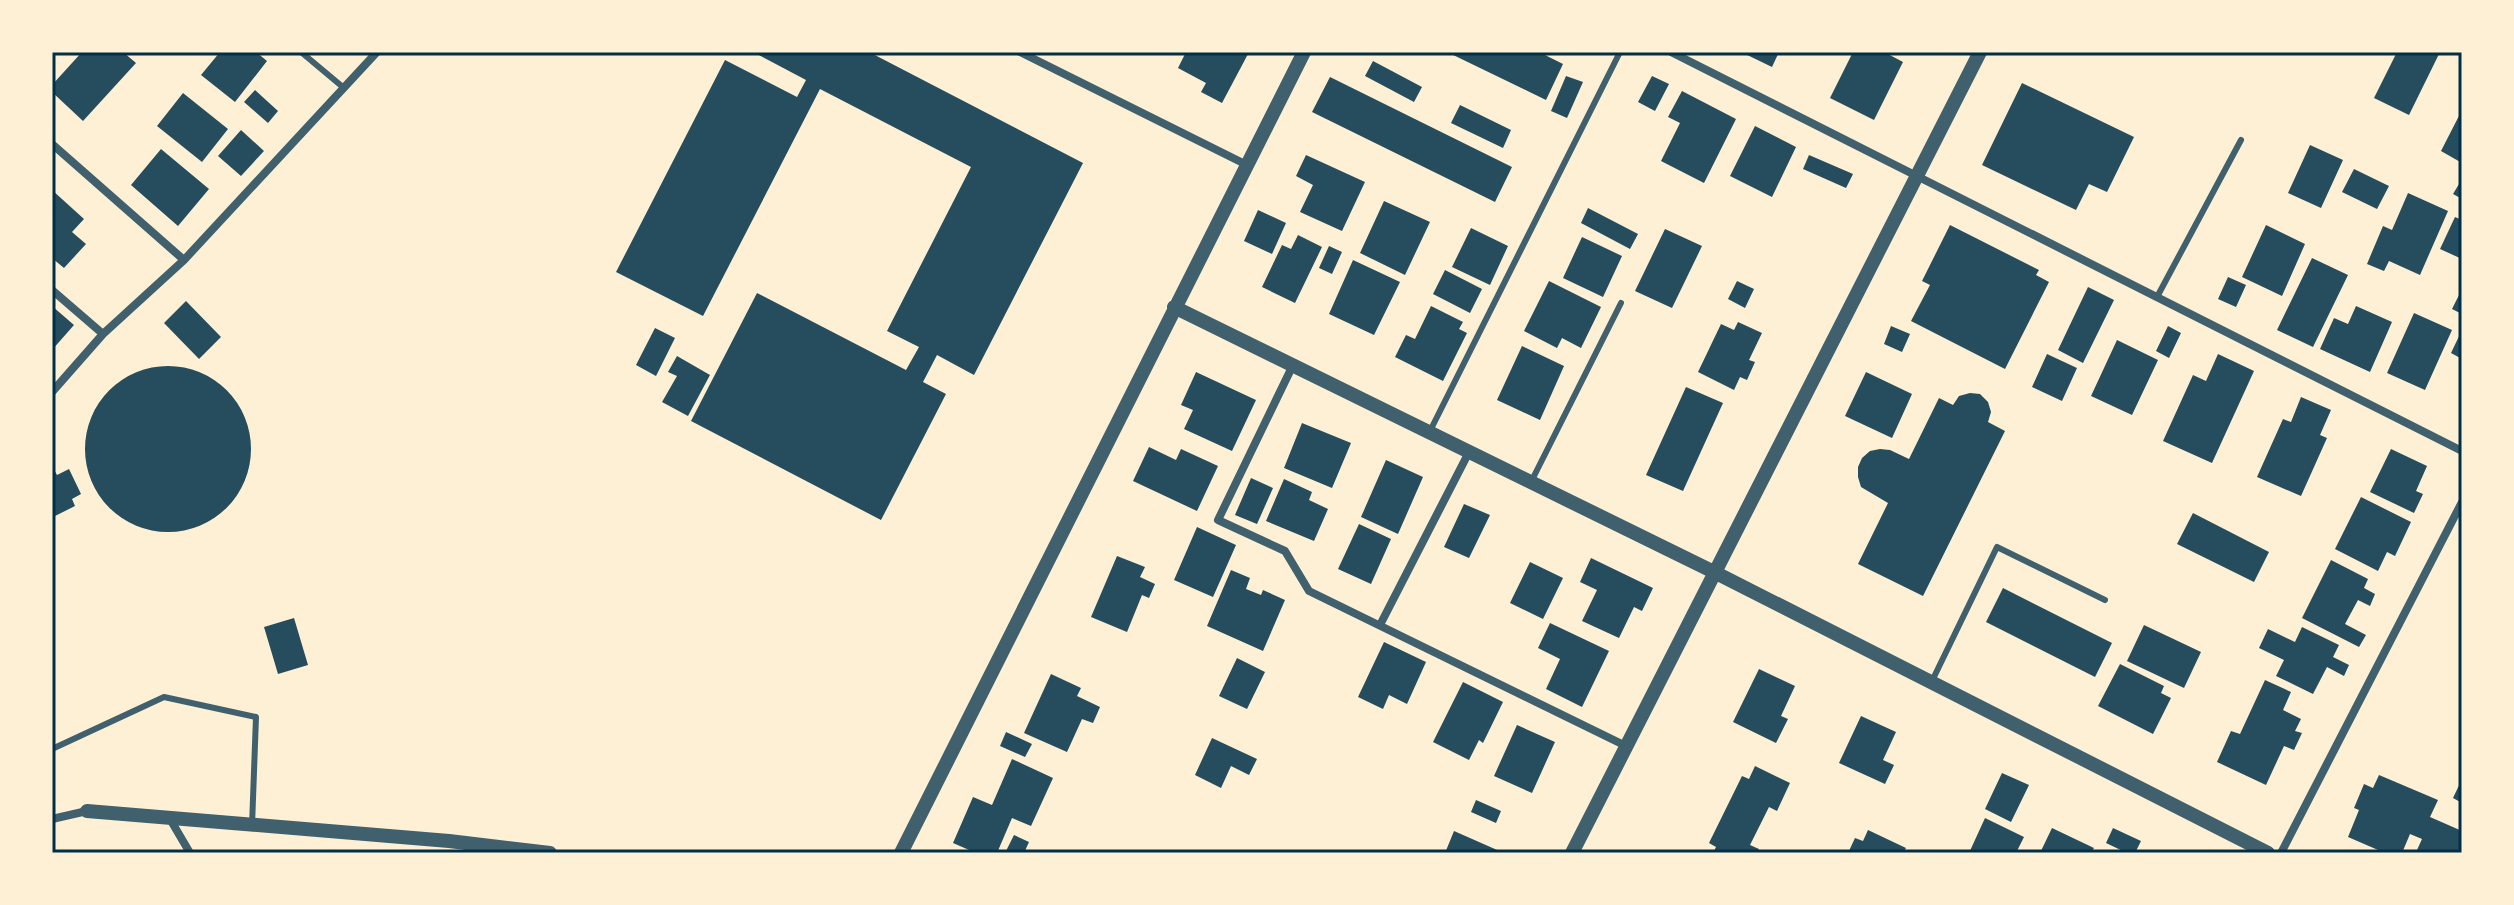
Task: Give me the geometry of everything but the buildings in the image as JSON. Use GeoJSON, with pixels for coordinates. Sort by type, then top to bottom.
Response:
{"type":"FeatureCollection","features":[{"type":"Feature","properties":{"kind":"street"},"geometry":{"type":"LineString","coordinates":[[52,392],[103,334],[184,260],[377,52]]}},
{"type":"Feature","properties":{"kind":"street"},"geometry":{"type":"LineString","coordinates":[[1020,52],[1247,165]]}},
{"type":"Feature","properties":{"kind":"street"},"geometry":{"type":"LineString","coordinates":[[901,853],[1304,52]]}},
{"type":"Feature","properties":{"kind":"street"},"geometry":{"type":"LineString","coordinates":[[1671,52],[2462,451]]}},
{"type":"Feature","properties":{"kind":"street"},"geometry":{"type":"LineString","coordinates":[[1572,853],[1980,52]]}},
{"type":"Feature","properties":{"kind":"street"},"geometry":{"type":"LineString","coordinates":[[52,144],[184,260]]}},
{"type":"Feature","properties":{"kind":"street"},"geometry":{"type":"LineString","coordinates":[[52,290],[103,334]]}},
{"type":"Feature","properties":{"kind":"street"},"geometry":{"type":"LineString","coordinates":[[1174,307],[1714,572],[2268,853]]}},
{"type":"Feature","properties":{"kind":"street"},"geometry":{"type":"LineString","coordinates":[[1293,365],[1218,520],[1285,551],[1309,591],[1626,746]]}},
{"type":"Feature","properties":{"kind":"street"},"geometry":{"type":"LineString","coordinates":[[1380,625],[1469,452]]}},
{"type":"Feature","properties":{"kind":"street"},"geometry":{"type":"LineString","coordinates":[[2281,853],[2462,502]]}},
{"type":"Feature","properties":{"kind":"street"},"geometry":{"type":"LineString","coordinates":[[52,819],[87,811],[449,847],[550,853]]}},
{"type":"Feature","properties":{"kind":"street"},"geometry":{"type":"LineString","coordinates":[[170,819],[190,853]]}},
{"type":"Feature","properties":{"kind":"lane"},"geometry":{"type":"LineString","coordinates":[[301,52],[344,88]]}},
{"type":"Feature","properties":{"kind":"lane"},"geometry":{"type":"LineString","coordinates":[[1430,433],[1620,52]]}},
{"type":"Feature","properties":{"kind":"lane"},"geometry":{"type":"LineString","coordinates":[[2157,297],[2241,140]]}},
{"type":"Feature","properties":{"kind":"lane"},"geometry":{"type":"LineString","coordinates":[[1531,482],[1621,303]]}},
{"type":"Feature","properties":{"kind":"lane"},"geometry":{"type":"LineString","coordinates":[[1931,682],[1997,547],[2105,600]]}},
{"type":"Feature","properties":{"kind":"lane"},"geometry":{"type":"LineString","coordinates":[[52,749],[164,697],[256,717],[252,826]]}}]}
